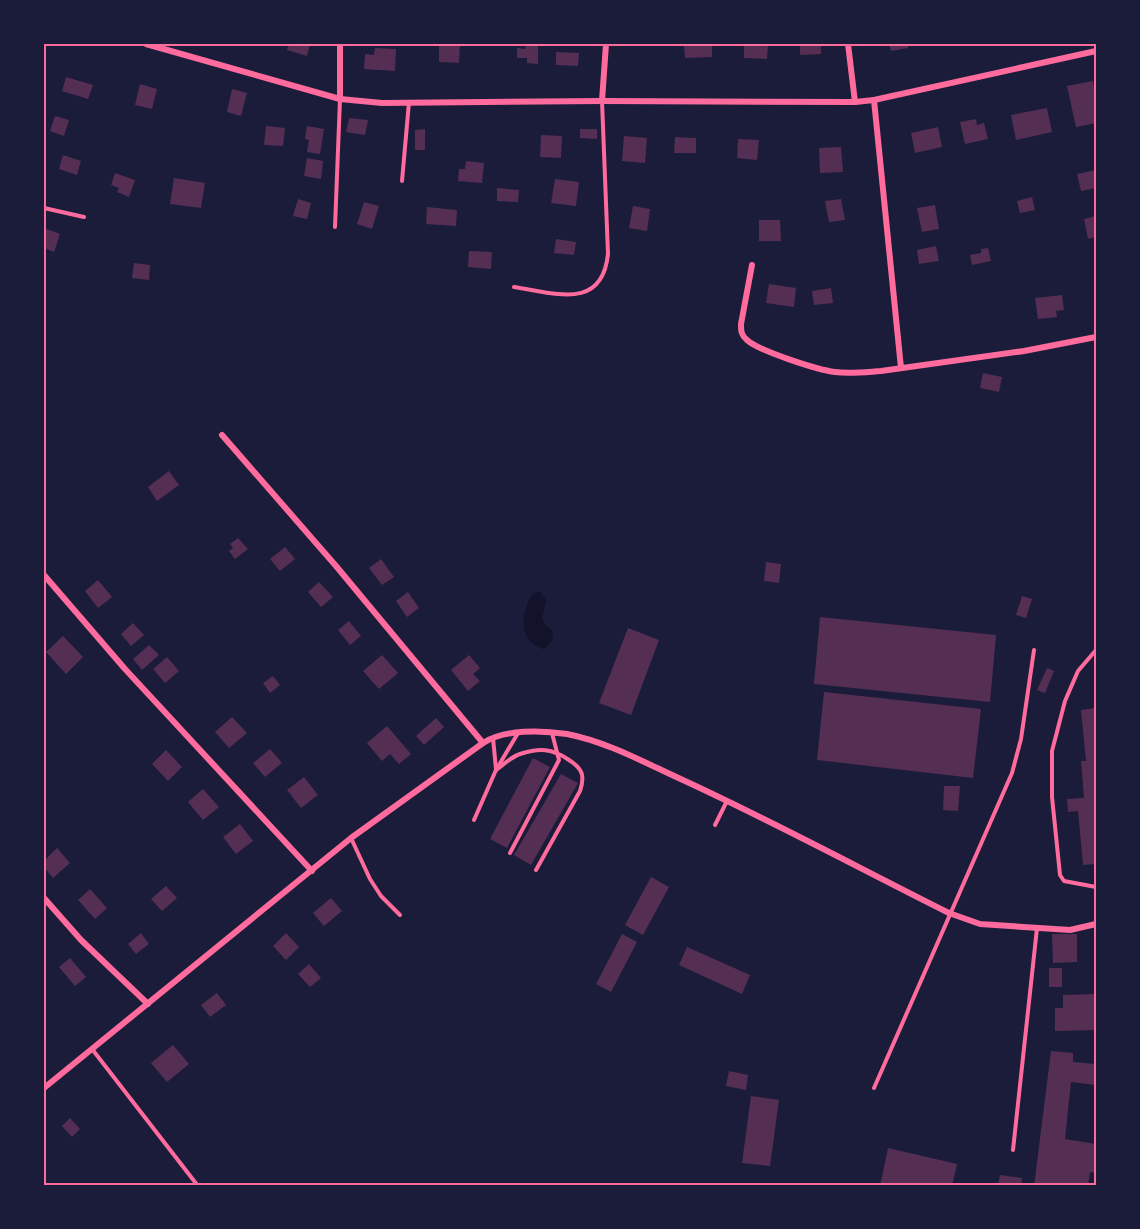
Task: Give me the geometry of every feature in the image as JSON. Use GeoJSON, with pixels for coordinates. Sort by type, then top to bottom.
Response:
{"type":"FeatureCollection","features":[{"type":"Feature","properties":{"kind":"street"},"geometry":{"type":"LineString","coordinates":[[146,44],[340,99],[382,103],[855,102],[874,100],[1096,51]]}},
{"type":"Feature","properties":{"kind":"street"},"geometry":{"type":"LineString","coordinates":[[340,44],[340,99]]}},
{"type":"Feature","properties":{"kind":"street"},"geometry":{"type":"LineString","coordinates":[[602,101],[606,44]]}},
{"type":"Feature","properties":{"kind":"street"},"geometry":{"type":"LineString","coordinates":[[848,44],[855,102]]}},
{"type":"Feature","properties":{"kind":"street"},"geometry":{"type":"LineString","coordinates":[[874,100],[902,368]]}},
{"type":"Feature","properties":{"kind":"street"},"geometry":{"type":"LineString","coordinates":[[752,265],[741,332],[746,339],[758,348],[832,372],[859,373],[902,368],[1024,351],[1096,337]]}},
{"type":"Feature","properties":{"kind":"street"},"geometry":{"type":"LineString","coordinates":[[222,435],[336,566],[483,743]]}},
{"type":"Feature","properties":{"kind":"street"},"geometry":{"type":"LineString","coordinates":[[44,575],[125,669],[312,871]]}},
{"type":"Feature","properties":{"kind":"street"},"geometry":{"type":"LineString","coordinates":[[44,1088],[351,838],[483,743],[493,737],[518,733],[567,734],[609,746],[727,801],[949,913],[980,924],[1070,930],[1096,924]]}},
{"type":"Feature","properties":{"kind":"street"},"geometry":{"type":"LineString","coordinates":[[44,898],[81,940],[148,1004]]}},
{"type":"Feature","properties":{"kind":"lane"},"geometry":{"type":"LineString","coordinates":[[335,227],[340,99]]}},
{"type":"Feature","properties":{"kind":"lane"},"geometry":{"type":"LineString","coordinates":[[514,287],[563,294],[586,293],[598,284],[606,269],[608,254],[602,101]]}},
{"type":"Feature","properties":{"kind":"lane"},"geometry":{"type":"LineString","coordinates":[[402,181],[409,102]]}},
{"type":"Feature","properties":{"kind":"lane"},"geometry":{"type":"LineString","coordinates":[[44,208],[84,217]]}},
{"type":"Feature","properties":{"kind":"lane"},"geometry":{"type":"LineString","coordinates":[[874,1088],[1012,773],[1022,739],[1034,650]]}},
{"type":"Feature","properties":{"kind":"lane"},"geometry":{"type":"LineString","coordinates":[[1096,650],[1078,671],[1065,701],[1052,751],[1052,796],[1060,875],[1064,881],[1096,887]]}},
{"type":"Feature","properties":{"kind":"lane"},"geometry":{"type":"LineString","coordinates":[[474,820],[496,770],[518,733]]}},
{"type":"Feature","properties":{"kind":"lane"},"geometry":{"type":"LineString","coordinates":[[510,853],[556,769],[559,760],[552,733]]}},
{"type":"Feature","properties":{"kind":"lane"},"geometry":{"type":"LineString","coordinates":[[493,737],[496,770]]}},
{"type":"Feature","properties":{"kind":"lane"},"geometry":{"type":"LineString","coordinates":[[496,770],[517,755],[547,750],[558,752],[577,765],[583,773],[584,779],[580,791],[536,870]]}},
{"type":"Feature","properties":{"kind":"lane"},"geometry":{"type":"LineString","coordinates":[[714,825],[727,801]]}},
{"type":"Feature","properties":{"kind":"lane"},"geometry":{"type":"LineString","coordinates":[[351,838],[370,879],[381,896],[400,915]]}},
{"type":"Feature","properties":{"kind":"lane"},"geometry":{"type":"LineString","coordinates":[[1014,1150],[1037,928]]}},
{"type":"Feature","properties":{"kind":"lane"},"geometry":{"type":"LineString","coordinates":[[91,1048],[198,1185]]}},
{"type":"Feature","properties":{"kind":"shaded area"},"geometry":{"type":"Polygon","coordinates":[[[540,592],[546,600],[542,619],[553,633],[551,641],[543,649],[529,640],[524,625],[529,601],[533,593],[540,592]]]}},
{"type":"Feature","properties":{"kind":"building"},"geometry":{"type":"Polygon","coordinates":[[[289,44],[310,44],[307,56],[287,50],[289,44]]]}},
{"type":"Feature","properties":{"kind":"building"},"geometry":{"type":"Polygon","coordinates":[[[439,44],[460,44],[459,63],[439,62],[439,44]]]}},
{"type":"Feature","properties":{"kind":"building"},"geometry":{"type":"Polygon","coordinates":[[[684,44],[712,44],[712,57],[685,58],[684,44]]]}},
{"type":"Feature","properties":{"kind":"building"},"geometry":{"type":"Polygon","coordinates":[[[744,44],[768,44],[767,59],[744,58],[744,44]]]}},
{"type":"Feature","properties":{"kind":"building"},"geometry":{"type":"Polygon","coordinates":[[[800,44],[821,44],[821,54],[800,55],[800,44]]]}},
{"type":"Feature","properties":{"kind":"building"},"geometry":{"type":"Polygon","coordinates":[[[889,44],[908,44],[908,48],[891,51],[889,44]]]}},
{"type":"Feature","properties":{"kind":"building"},"geometry":{"type":"Polygon","coordinates":[[[526,45],[538,45],[538,64],[527,63],[527,58],[517,58],[517,48],[525,49],[526,45]]]}},
{"type":"Feature","properties":{"kind":"building"},"geometry":{"type":"Polygon","coordinates":[[[375,48],[396,49],[395,71],[364,69],[365,54],[374,55],[375,48]]]}},
{"type":"Feature","properties":{"kind":"building"},"geometry":{"type":"Polygon","coordinates":[[[556,52],[579,53],[578,66],[556,65],[556,52]]]}},
{"type":"Feature","properties":{"kind":"building"},"geometry":{"type":"Polygon","coordinates":[[[66,77],[93,85],[88,99],[62,91],[66,77]]]}},
{"type":"Feature","properties":{"kind":"building"},"geometry":{"type":"Polygon","coordinates":[[[1093,81],[1096,123],[1076,127],[1067,86],[1093,81]]]}},
{"type":"Feature","properties":{"kind":"building"},"geometry":{"type":"Polygon","coordinates":[[[140,84],[157,89],[152,109],[135,105],[140,84]]]}},
{"type":"Feature","properties":{"kind":"building"},"geometry":{"type":"Polygon","coordinates":[[[232,89],[247,93],[241,116],[227,112],[232,89]]]}},
{"type":"Feature","properties":{"kind":"building"},"geometry":{"type":"Polygon","coordinates":[[[1047,108],[1052,132],[1016,140],[1011,115],[1047,108]]]}},
{"type":"Feature","properties":{"kind":"building"},"geometry":{"type":"Polygon","coordinates":[[[55,116],[69,120],[64,136],[50,131],[55,116]]]}},
{"type":"Feature","properties":{"kind":"building"},"geometry":{"type":"Polygon","coordinates":[[[349,118],[368,120],[365,135],[346,132],[349,118]]]}},
{"type":"Feature","properties":{"kind":"building"},"geometry":{"type":"Polygon","coordinates":[[[976,119],[977,125],[984,123],[988,139],[965,144],[960,122],[976,119]]]}},
{"type":"Feature","properties":{"kind":"building"},"geometry":{"type":"Polygon","coordinates":[[[266,126],[285,128],[283,146],[264,145],[266,126]]]}},
{"type":"Feature","properties":{"kind":"building"},"geometry":{"type":"Polygon","coordinates":[[[307,126],[324,129],[320,154],[307,152],[309,140],[305,139],[307,126]]]}},
{"type":"Feature","properties":{"kind":"building"},"geometry":{"type":"Polygon","coordinates":[[[938,127],[942,147],[915,153],[911,133],[938,127]]]}},
{"type":"Feature","properties":{"kind":"building"},"geometry":{"type":"Polygon","coordinates":[[[425,129],[425,150],[415,150],[415,130],[425,129]]]}},
{"type":"Feature","properties":{"kind":"building"},"geometry":{"type":"Polygon","coordinates":[[[580,129],[597,129],[597,139],[580,138],[580,129]]]}},
{"type":"Feature","properties":{"kind":"building"},"geometry":{"type":"Polygon","coordinates":[[[541,135],[562,136],[561,158],[540,157],[541,135]]]}},
{"type":"Feature","properties":{"kind":"building"},"geometry":{"type":"Polygon","coordinates":[[[624,136],[647,138],[645,163],[622,161],[624,136]]]}},
{"type":"Feature","properties":{"kind":"building"},"geometry":{"type":"Polygon","coordinates":[[[675,137],[696,138],[696,153],[674,153],[675,137]]]}},
{"type":"Feature","properties":{"kind":"building"},"geometry":{"type":"Polygon","coordinates":[[[738,139],[759,140],[757,160],[737,158],[738,139]]]}},
{"type":"Feature","properties":{"kind":"building"},"geometry":{"type":"Polygon","coordinates":[[[841,147],[843,172],[820,173],[819,148],[841,147]]]}},
{"type":"Feature","properties":{"kind":"building"},"geometry":{"type":"Polygon","coordinates":[[[63,155],[81,161],[77,175],[59,169],[63,155]]]}},
{"type":"Feature","properties":{"kind":"building"},"geometry":{"type":"Polygon","coordinates":[[[307,158],[323,161],[321,179],[304,176],[307,158]]]}},
{"type":"Feature","properties":{"kind":"building"},"geometry":{"type":"Polygon","coordinates":[[[466,161],[484,163],[482,183],[458,181],[459,169],[465,169],[466,161]]]}},
{"type":"Feature","properties":{"kind":"building"},"geometry":{"type":"Polygon","coordinates":[[[1096,170],[1096,188],[1081,191],[1077,174],[1096,170]]]}},
{"type":"Feature","properties":{"kind":"building"},"geometry":{"type":"Polygon","coordinates":[[[115,173],[135,180],[129,197],[117,192],[119,188],[111,185],[115,173]]]}},
{"type":"Feature","properties":{"kind":"building"},"geometry":{"type":"Polygon","coordinates":[[[174,178],[205,183],[201,208],[170,204],[174,178]]]}},
{"type":"Feature","properties":{"kind":"building"},"geometry":{"type":"Polygon","coordinates":[[[555,179],[579,182],[576,206],[551,203],[555,179]]]}},
{"type":"Feature","properties":{"kind":"building"},"geometry":{"type":"Polygon","coordinates":[[[497,188],[519,190],[518,202],[497,201],[497,188]]]}},
{"type":"Feature","properties":{"kind":"building"},"geometry":{"type":"Polygon","coordinates":[[[1032,197],[1035,210],[1020,213],[1017,201],[1032,197]]]}},
{"type":"Feature","properties":{"kind":"building"},"geometry":{"type":"Polygon","coordinates":[[[298,199],[311,203],[307,219],[293,216],[298,199]]]}},
{"type":"Feature","properties":{"kind":"building"},"geometry":{"type":"Polygon","coordinates":[[[841,199],[845,220],[829,222],[825,201],[841,199]]]}},
{"type":"Feature","properties":{"kind":"building"},"geometry":{"type":"Polygon","coordinates":[[[364,202],[379,206],[372,229],[357,224],[364,202]]]}},
{"type":"Feature","properties":{"kind":"building"},"geometry":{"type":"Polygon","coordinates":[[[935,205],[939,229],[922,232],[917,208],[935,205]]]}},
{"type":"Feature","properties":{"kind":"building"},"geometry":{"type":"Polygon","coordinates":[[[633,206],[650,209],[647,231],[629,228],[633,206]]]}},
{"type":"Feature","properties":{"kind":"building"},"geometry":{"type":"Polygon","coordinates":[[[427,207],[457,210],[456,226],[426,224],[427,207]]]}},
{"type":"Feature","properties":{"kind":"building"},"geometry":{"type":"Polygon","coordinates":[[[1096,216],[1096,237],[1088,239],[1084,219],[1096,216]]]}},
{"type":"Feature","properties":{"kind":"building"},"geometry":{"type":"Polygon","coordinates":[[[759,220],[780,220],[781,241],[759,241],[759,220]]]}},
{"type":"Feature","properties":{"kind":"building"},"geometry":{"type":"Polygon","coordinates":[[[44,228],[60,234],[54,252],[44,248],[44,228]]]}},
{"type":"Feature","properties":{"kind":"building"},"geometry":{"type":"Polygon","coordinates":[[[556,239],[576,242],[574,255],[554,253],[556,239]]]}},
{"type":"Feature","properties":{"kind":"building"},"geometry":{"type":"Polygon","coordinates":[[[936,246],[939,261],[919,264],[917,250],[936,246]]]}},
{"type":"Feature","properties":{"kind":"building"},"geometry":{"type":"Polygon","coordinates":[[[988,248],[991,261],[972,265],[970,255],[981,253],[981,249],[988,248]]]}},
{"type":"Feature","properties":{"kind":"building"},"geometry":{"type":"Polygon","coordinates":[[[469,251],[492,252],[491,269],[468,267],[469,251]]]}},
{"type":"Feature","properties":{"kind":"building"},"geometry":{"type":"Polygon","coordinates":[[[134,263],[150,265],[149,280],[132,278],[134,263]]]}},
{"type":"Feature","properties":{"kind":"building"},"geometry":{"type":"Polygon","coordinates":[[[769,284],[796,288],[794,307],[766,303],[769,284]]]}},
{"type":"Feature","properties":{"kind":"building"},"geometry":{"type":"Polygon","coordinates":[[[831,288],[833,303],[814,305],[812,291],[831,288]]]}},
{"type":"Feature","properties":{"kind":"building"},"geometry":{"type":"Polygon","coordinates":[[[1062,295],[1064,310],[1056,311],[1057,317],[1038,319],[1035,298],[1062,295]]]}},
{"type":"Feature","properties":{"kind":"building"},"geometry":{"type":"Polygon","coordinates":[[[983,373],[1002,377],[999,392],[980,388],[983,373]]]}},
{"type":"Feature","properties":{"kind":"building"},"geometry":{"type":"Polygon","coordinates":[[[169,471],[179,485],[157,501],[148,487],[169,471]]]}},
{"type":"Feature","properties":{"kind":"building"},"geometry":{"type":"Polygon","coordinates":[[[238,538],[248,549],[235,559],[229,551],[233,548],[230,544],[238,538]]]}},
{"type":"Feature","properties":{"kind":"building"},"geometry":{"type":"Polygon","coordinates":[[[285,547],[295,559],[280,571],[270,559],[285,547]]]}},
{"type":"Feature","properties":{"kind":"building"},"geometry":{"type":"Polygon","coordinates":[[[381,559],[394,577],[382,585],[369,568],[381,559]]]}},
{"type":"Feature","properties":{"kind":"building"},"geometry":{"type":"Polygon","coordinates":[[[766,562],[781,564],[779,583],[764,581],[766,562]]]}},
{"type":"Feature","properties":{"kind":"building"},"geometry":{"type":"Polygon","coordinates":[[[98,580],[112,597],[98,608],[85,591],[98,580]]]}},
{"type":"Feature","properties":{"kind":"building"},"geometry":{"type":"Polygon","coordinates":[[[319,582],[333,597],[321,607],[308,592],[319,582]]]}},
{"type":"Feature","properties":{"kind":"building"},"geometry":{"type":"Polygon","coordinates":[[[408,592],[419,608],[407,617],[396,601],[408,592]]]}},
{"type":"Feature","properties":{"kind":"building"},"geometry":{"type":"Polygon","coordinates":[[[1022,596],[1032,599],[1026,618],[1016,615],[1022,596]]]}},
{"type":"Feature","properties":{"kind":"building"},"geometry":{"type":"Polygon","coordinates":[[[820,617],[996,635],[990,702],[814,684],[820,617]]]}},
{"type":"Feature","properties":{"kind":"building"},"geometry":{"type":"Polygon","coordinates":[[[349,621],[361,636],[350,645],[338,630],[349,621]]]}},
{"type":"Feature","properties":{"kind":"building"},"geometry":{"type":"Polygon","coordinates":[[[133,623],[144,635],[131,646],[121,634],[133,623]]]}},
{"type":"Feature","properties":{"kind":"building"},"geometry":{"type":"Polygon","coordinates":[[[628,628],[659,640],[631,715],[599,703],[628,628]]]}},
{"type":"Feature","properties":{"kind":"building"},"geometry":{"type":"Polygon","coordinates":[[[63,636],[83,657],[66,674],[46,652],[63,636]]]}},
{"type":"Feature","properties":{"kind":"building"},"geometry":{"type":"Polygon","coordinates":[[[149,645],[159,655],[142,670],[133,659],[149,645]]]}},
{"type":"Feature","properties":{"kind":"building"},"geometry":{"type":"Polygon","coordinates":[[[382,655],[398,673],[379,689],[363,671],[382,655]]]}},
{"type":"Feature","properties":{"kind":"building"},"geometry":{"type":"Polygon","coordinates":[[[469,655],[480,668],[473,674],[480,681],[468,691],[451,670],[469,655]]]}},
{"type":"Feature","properties":{"kind":"building"},"geometry":{"type":"Polygon","coordinates":[[[167,657],[179,671],[165,683],[153,669],[167,657]]]}},
{"type":"Feature","properties":{"kind":"building"},"geometry":{"type":"Polygon","coordinates":[[[1047,668],[1054,671],[1045,693],[1037,690],[1047,668]]]}},
{"type":"Feature","properties":{"kind":"building"},"geometry":{"type":"Polygon","coordinates":[[[273,676],[280,685],[270,693],[263,683],[273,676]]]}},
{"type":"Feature","properties":{"kind":"building"},"geometry":{"type":"Polygon","coordinates":[[[824,692],[981,709],[973,778],[817,760],[824,692]]]}},
{"type":"Feature","properties":{"kind":"building"},"geometry":{"type":"Polygon","coordinates":[[[1096,708],[1096,864],[1083,865],[1078,811],[1068,812],[1067,799],[1084,798],[1081,761],[1086,761],[1081,710],[1096,708]]]}},
{"type":"Feature","properties":{"kind":"building"},"geometry":{"type":"Polygon","coordinates":[[[232,717],[247,733],[229,748],[215,732],[232,717]]]}},
{"type":"Feature","properties":{"kind":"building"},"geometry":{"type":"Polygon","coordinates":[[[436,718],[444,727],[424,745],[416,736],[436,718]]]}},
{"type":"Feature","properties":{"kind":"building"},"geometry":{"type":"Polygon","coordinates":[[[387,726],[411,754],[399,764],[390,754],[382,761],[367,743],[387,726]]]}},
{"type":"Feature","properties":{"kind":"building"},"geometry":{"type":"Polygon","coordinates":[[[270,749],[282,763],[265,777],[253,763],[270,749]]]}},
{"type":"Feature","properties":{"kind":"building"},"geometry":{"type":"Polygon","coordinates":[[[166,750],[182,767],[168,781],[152,764],[166,750]]]}},
{"type":"Feature","properties":{"kind":"building"},"geometry":{"type":"Polygon","coordinates":[[[533,758],[550,767],[507,848],[490,839],[533,758]]]}},
{"type":"Feature","properties":{"kind":"building"},"geometry":{"type":"Polygon","coordinates":[[[561,774],[578,783],[531,865],[514,855],[561,774]]]}},
{"type":"Feature","properties":{"kind":"building"},"geometry":{"type":"Polygon","coordinates":[[[304,777],[318,795],[301,808],[287,790],[304,777]]]}},
{"type":"Feature","properties":{"kind":"building"},"geometry":{"type":"Polygon","coordinates":[[[944,786],[960,786],[958,811],[943,810],[944,786]]]}},
{"type":"Feature","properties":{"kind":"building"},"geometry":{"type":"Polygon","coordinates":[[[203,789],[219,807],[203,820],[188,802],[203,789]]]}},
{"type":"Feature","properties":{"kind":"building"},"geometry":{"type":"Polygon","coordinates":[[[240,824],[253,841],[236,854],[223,837],[240,824]]]}},
{"type":"Feature","properties":{"kind":"building"},"geometry":{"type":"Polygon","coordinates":[[[57,848],[70,863],[53,878],[44,867],[44,861],[57,848]]]}},
{"type":"Feature","properties":{"kind":"building"},"geometry":{"type":"Polygon","coordinates":[[[651,877],[669,887],[643,935],[625,925],[651,877]]]}},
{"type":"Feature","properties":{"kind":"building"},"geometry":{"type":"Polygon","coordinates":[[[166,886],[177,898],[162,911],[151,899],[166,886]]]}},
{"type":"Feature","properties":{"kind":"building"},"geometry":{"type":"Polygon","coordinates":[[[90,889],[107,908],[95,919],[78,900],[90,889]]]}},
{"type":"Feature","properties":{"kind":"building"},"geometry":{"type":"Polygon","coordinates":[[[331,898],[342,911],[324,926],[313,913],[331,898]]]}},
{"type":"Feature","properties":{"kind":"building"},"geometry":{"type":"Polygon","coordinates":[[[141,933],[149,944],[136,954],[128,944],[141,933]]]}},
{"type":"Feature","properties":{"kind":"building"},"geometry":{"type":"Polygon","coordinates":[[[286,933],[299,947],[286,960],[273,946],[286,933]]]}},
{"type":"Feature","properties":{"kind":"building"},"geometry":{"type":"Polygon","coordinates":[[[622,934],[637,942],[611,992],[596,984],[622,934]]]}},
{"type":"Feature","properties":{"kind":"building"},"geometry":{"type":"Polygon","coordinates":[[[1052,934],[1077,934],[1077,962],[1053,963],[1052,934]]]}},
{"type":"Feature","properties":{"kind":"building"},"geometry":{"type":"Polygon","coordinates":[[[687,947],[750,975],[742,994],[679,965],[687,947]]]}},
{"type":"Feature","properties":{"kind":"building"},"geometry":{"type":"Polygon","coordinates":[[[70,958],[86,977],[75,986],[59,967],[70,958]]]}},
{"type":"Feature","properties":{"kind":"building"},"geometry":{"type":"Polygon","coordinates":[[[309,964],[321,978],[310,987],[298,974],[309,964]]]}},
{"type":"Feature","properties":{"kind":"building"},"geometry":{"type":"Polygon","coordinates":[[[1049,968],[1062,968],[1062,987],[1049,987],[1049,968]]]}},
{"type":"Feature","properties":{"kind":"building"},"geometry":{"type":"Polygon","coordinates":[[[217,993],[226,1005],[210,1017],[201,1005],[217,993]]]}},
{"type":"Feature","properties":{"kind":"building"},"geometry":{"type":"Polygon","coordinates":[[[1095,994],[1096,1030],[1055,1031],[1055,1008],[1063,1008],[1063,995],[1095,994]]]}},
{"type":"Feature","properties":{"kind":"building"},"geometry":{"type":"Polygon","coordinates":[[[173,1045],[189,1064],[167,1082],[151,1063],[173,1045]]]}},
{"type":"Feature","properties":{"kind":"building"},"geometry":{"type":"Polygon","coordinates":[[[1051,1051],[1073,1053],[1073,1062],[1096,1064],[1096,1085],[1071,1082],[1065,1139],[1096,1144],[1096,1173],[1090,1172],[1088,1186],[1034,1186],[1051,1051]]]}},
{"type":"Feature","properties":{"kind":"building"},"geometry":{"type":"Polygon","coordinates":[[[729,1071],[748,1075],[746,1090],[726,1086],[729,1071]]]}},
{"type":"Feature","properties":{"kind":"building"},"geometry":{"type":"Polygon","coordinates":[[[751,1096],[779,1100],[770,1166],[742,1163],[751,1096]]]}},
{"type":"Feature","properties":{"kind":"building"},"geometry":{"type":"Polygon","coordinates":[[[70,1118],[80,1129],[72,1137],[62,1126],[70,1118]]]}},
{"type":"Feature","properties":{"kind":"building"},"geometry":{"type":"Polygon","coordinates":[[[888,1148],[957,1164],[952,1186],[880,1186],[888,1148]]]}},
{"type":"Feature","properties":{"kind":"building"},"geometry":{"type":"Polygon","coordinates":[[[1000,1175],[1022,1178],[1021,1186],[998,1186],[1000,1175]]]}}]}
